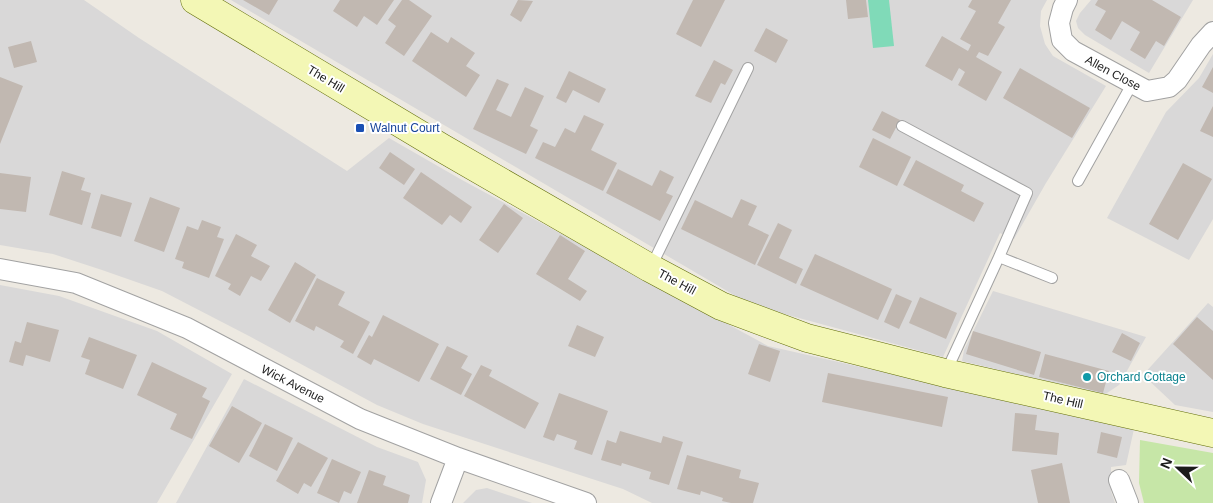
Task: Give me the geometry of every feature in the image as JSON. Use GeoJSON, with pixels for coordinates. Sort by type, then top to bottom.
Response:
{"type":"FeatureCollection","features":[{"type":"Feature","properties":{"kind":"main road","name":"The Hill"},"geometry":{"type":"LineString","coordinates":[[194,0],[442,148],[650,268],[721,306],[806,338],[945,373],[1213,433]]}},
{"type":"Feature","properties":{"kind":"street","name":"Allen Close"},"geometry":{"type":"LineString","coordinates":[[1067,0],[1059,23],[1062,40],[1073,51],[1147,91],[1169,87],[1177,80],[1201,44],[1213,32]]}},
{"type":"Feature","properties":{"kind":"street","name":"Wick Avenue"},"geometry":{"type":"LineString","coordinates":[[0,269],[76,283],[187,328],[360,419],[458,458],[586,503]]}},
{"type":"Feature","properties":{"kind":"street"},"geometry":{"type":"LineString","coordinates":[[441,503],[458,458]]}},
{"type":"Feature","properties":{"kind":"street"},"geometry":{"type":"LineString","coordinates":[[1119,480],[1128,503]]}},
{"type":"Feature","properties":{"kind":"lane"},"geometry":{"type":"LineString","coordinates":[[650,268],[748,68]]}},
{"type":"Feature","properties":{"kind":"lane"},"geometry":{"type":"LineString","coordinates":[[1078,182],[1132,84]]}},
{"type":"Feature","properties":{"kind":"lane"},"geometry":{"type":"LineString","coordinates":[[902,126],[1027,193],[945,373]]}},
{"type":"Feature","properties":{"kind":"lane"},"geometry":{"type":"LineString","coordinates":[[999,257],[1052,278]]}},
{"type":"Feature","properties":{"kind":"shaded area"},"geometry":{"type":"Polygon","coordinates":[[[0,0],[84,0],[139,38],[347,171],[389,138],[462,180],[768,346],[1134,429],[1126,465],[1111,467],[1111,491],[1115,503],[652,503],[623,489],[423,424],[377,405],[162,291],[53,254],[0,245],[0,0]]]}},
{"type":"Feature","properties":{"kind":"shaded area"},"geometry":{"type":"Polygon","coordinates":[[[231,0],[1047,0],[1041,11],[1040,26],[1045,44],[1053,56],[1106,86],[1014,239],[1000,233],[943,357],[751,305],[231,0]]]}},
{"type":"Feature","properties":{"kind":"shaded area"},"geometry":{"type":"Polygon","coordinates":[[[1091,0],[1193,0],[1149,73],[1085,35],[1078,28],[1076,21],[1091,0]]]}},
{"type":"Feature","properties":{"kind":"shaded area"},"geometry":{"type":"Polygon","coordinates":[[[1213,54],[1213,219],[1189,260],[1107,218],[1166,112],[1199,78],[1213,54]]]}},
{"type":"Feature","properties":{"kind":"shaded area"},"geometry":{"type":"Polygon","coordinates":[[[0,285],[59,296],[157,331],[232,374],[157,503],[0,503],[0,285]]]}},
{"type":"Feature","properties":{"kind":"shaded area"},"geometry":{"type":"Polygon","coordinates":[[[993,291],[1146,337],[1119,385],[1104,395],[962,361],[964,350],[993,291]]]}},
{"type":"Feature","properties":{"kind":"shaded area"},"geometry":{"type":"Polygon","coordinates":[[[1208,303],[1213,307],[1213,412],[1175,405],[1143,375],[1208,303]]]}},
{"type":"Feature","properties":{"kind":"shaded area"},"geometry":{"type":"Polygon","coordinates":[[[244,379],[377,447],[418,462],[426,480],[422,503],[176,503],[244,379]]]}},
{"type":"Feature","properties":{"kind":"shaded area"},"geometry":{"type":"Polygon","coordinates":[[[487,488],[532,503],[463,503],[476,490],[487,488]]]}},
{"type":"Feature","properties":{"kind":"green space"},"geometry":{"type":"Polygon","coordinates":[[[868,0],[889,0],[894,46],[873,48],[868,0]]]}},
{"type":"Feature","properties":{"kind":"green space"},"geometry":{"type":"Polygon","coordinates":[[[1140,440],[1213,453],[1213,503],[1144,503],[1139,483],[1140,440]]]}},
{"type":"Feature","properties":{"kind":"building"},"geometry":{"type":"Polygon","coordinates":[[[243,0],[278,0],[269,15],[243,0]]]}},
{"type":"Feature","properties":{"kind":"building"},"geometry":{"type":"Polygon","coordinates":[[[340,0],[394,0],[377,25],[364,16],[357,27],[333,11],[340,0]]]}},
{"type":"Feature","properties":{"kind":"building"},"geometry":{"type":"Polygon","coordinates":[[[402,0],[409,0],[432,16],[404,56],[385,43],[396,26],[388,20],[402,0]]]}},
{"type":"Feature","properties":{"kind":"building"},"geometry":{"type":"Polygon","coordinates":[[[518,0],[533,1],[521,22],[510,15],[518,0]]]}},
{"type":"Feature","properties":{"kind":"building"},"geometry":{"type":"Polygon","coordinates":[[[693,0],[725,0],[701,47],[676,34],[693,0]]]}},
{"type":"Feature","properties":{"kind":"building"},"geometry":{"type":"Polygon","coordinates":[[[846,0],[866,0],[868,17],[848,19],[846,0]]]}},
{"type":"Feature","properties":{"kind":"building"},"geometry":{"type":"Polygon","coordinates":[[[972,0],[1011,0],[998,23],[1005,27],[988,56],[979,52],[976,57],[1002,72],[986,101],[958,85],[965,72],[959,68],[952,81],[925,66],[942,36],[968,51],[971,45],[960,39],[976,11],[968,7],[972,0]]]}},
{"type":"Feature","properties":{"kind":"building"},"geometry":{"type":"Polygon","coordinates":[[[1098,0],[1152,0],[1181,17],[1164,46],[1156,41],[1145,59],[1130,50],[1140,32],[1122,21],[1111,40],[1095,30],[1106,11],[1095,5],[1098,0]]]}},
{"type":"Feature","properties":{"kind":"building"},"geometry":{"type":"Polygon","coordinates":[[[766,28],[788,40],[776,63],[754,51],[766,28]]]}},
{"type":"Feature","properties":{"kind":"building"},"geometry":{"type":"Polygon","coordinates":[[[431,32],[448,43],[451,37],[475,53],[466,66],[480,75],[466,97],[412,61],[431,32]]]}},
{"type":"Feature","properties":{"kind":"building"},"geometry":{"type":"Polygon","coordinates":[[[31,41],[37,62],[14,68],[8,47],[31,41]]]}},
{"type":"Feature","properties":{"kind":"building"},"geometry":{"type":"Polygon","coordinates":[[[714,60],[733,70],[725,85],[721,83],[711,103],[695,96],[714,60]]]}},
{"type":"Feature","properties":{"kind":"building"},"geometry":{"type":"Polygon","coordinates":[[[1213,67],[1213,93],[1202,87],[1213,67]]]}},
{"type":"Feature","properties":{"kind":"building"},"geometry":{"type":"Polygon","coordinates":[[[1020,68],[1090,108],[1072,138],[1003,98],[1020,68]]]}},
{"type":"Feature","properties":{"kind":"building"},"geometry":{"type":"Polygon","coordinates":[[[569,71],[606,89],[599,103],[573,90],[566,103],[556,98],[569,71]]]}},
{"type":"Feature","properties":{"kind":"building"},"geometry":{"type":"Polygon","coordinates":[[[0,77],[23,86],[0,144],[0,77]]]}},
{"type":"Feature","properties":{"kind":"building"},"geometry":{"type":"Polygon","coordinates":[[[497,79],[509,84],[496,110],[511,117],[525,87],[544,96],[530,126],[538,130],[526,154],[473,129],[497,79]]]}},
{"type":"Feature","properties":{"kind":"building"},"geometry":{"type":"Polygon","coordinates":[[[1213,106],[1213,137],[1200,131],[1213,106]]]}},
{"type":"Feature","properties":{"kind":"building"},"geometry":{"type":"Polygon","coordinates":[[[882,111],[900,120],[890,139],[872,130],[882,111]]]}},
{"type":"Feature","properties":{"kind":"building"},"geometry":{"type":"Polygon","coordinates":[[[584,115],[604,124],[591,150],[617,163],[603,191],[535,158],[543,142],[555,147],[565,128],[575,133],[584,115]]]}},
{"type":"Feature","properties":{"kind":"building"},"geometry":{"type":"Polygon","coordinates":[[[873,138],[911,157],[897,186],[859,167],[873,138]]]}},
{"type":"Feature","properties":{"kind":"building"},"geometry":{"type":"Polygon","coordinates":[[[390,152],[415,169],[404,185],[379,168],[390,152]]]}},
{"type":"Feature","properties":{"kind":"building"},"geometry":{"type":"Polygon","coordinates":[[[916,160],[964,185],[961,191],[984,203],[974,222],[903,185],[916,160]]]}},
{"type":"Feature","properties":{"kind":"building"},"geometry":{"type":"Polygon","coordinates":[[[1183,163],[1212,179],[1178,240],[1149,224],[1183,163]]]}},
{"type":"Feature","properties":{"kind":"building"},"geometry":{"type":"Polygon","coordinates":[[[618,169],[652,186],[660,170],[674,177],[666,193],[673,196],[660,221],[606,193],[618,169]]]}},
{"type":"Feature","properties":{"kind":"building"},"geometry":{"type":"Polygon","coordinates":[[[62,171],[85,178],[81,190],[91,193],[82,225],[49,215],[62,171]]]}},
{"type":"Feature","properties":{"kind":"building"},"geometry":{"type":"Polygon","coordinates":[[[421,172],[472,207],[461,223],[450,215],[442,225],[403,198],[421,172]]]}},
{"type":"Feature","properties":{"kind":"building"},"geometry":{"type":"Polygon","coordinates":[[[0,173],[31,177],[26,212],[0,209],[0,173]]]}},
{"type":"Feature","properties":{"kind":"building"},"geometry":{"type":"Polygon","coordinates":[[[101,194],[132,203],[121,237],[91,228],[101,194]]]}},
{"type":"Feature","properties":{"kind":"building"},"geometry":{"type":"Polygon","coordinates":[[[150,197],[180,208],[164,252],[134,241],[150,197]]]}},
{"type":"Feature","properties":{"kind":"building"},"geometry":{"type":"Polygon","coordinates":[[[741,199],[757,206],[748,225],[769,235],[755,265],[681,229],[695,200],[732,218],[741,199]]]}},
{"type":"Feature","properties":{"kind":"building"},"geometry":{"type":"Polygon","coordinates":[[[504,204],[523,218],[498,253],[479,240],[504,204]]]}},
{"type":"Feature","properties":{"kind":"building"},"geometry":{"type":"Polygon","coordinates":[[[202,220],[221,227],[217,237],[224,239],[209,278],[182,268],[184,262],[175,259],[187,226],[198,230],[202,220]]]}},
{"type":"Feature","properties":{"kind":"building"},"geometry":{"type":"Polygon","coordinates":[[[778,223],[792,230],[779,258],[803,269],[796,284],[757,265],[778,223]]]}},
{"type":"Feature","properties":{"kind":"building"},"geometry":{"type":"Polygon","coordinates":[[[236,234],[257,245],[251,256],[270,266],[261,281],[251,276],[240,296],[228,289],[231,284],[215,276],[236,234]]]}},
{"type":"Feature","properties":{"kind":"building"},"geometry":{"type":"Polygon","coordinates":[[[560,235],[585,251],[568,279],[587,291],[580,301],[536,274],[560,235]]]}},
{"type":"Feature","properties":{"kind":"building"},"geometry":{"type":"Polygon","coordinates":[[[815,254],[892,289],[878,320],[800,285],[815,254]]]}},
{"type":"Feature","properties":{"kind":"building"},"geometry":{"type":"Polygon","coordinates":[[[295,262],[316,275],[290,323],[268,310],[295,262]]]}},
{"type":"Feature","properties":{"kind":"building"},"geometry":{"type":"Polygon","coordinates":[[[317,278],[345,292],[338,305],[370,322],[353,354],[340,347],[344,341],[316,326],[314,331],[295,321],[317,278]]]}},
{"type":"Feature","properties":{"kind":"building"},"geometry":{"type":"Polygon","coordinates":[[[896,294],[912,301],[899,329],[884,322],[896,294]]]}},
{"type":"Feature","properties":{"kind":"building"},"geometry":{"type":"Polygon","coordinates":[[[920,297],[957,313],[946,339],[909,323],[920,297]]]}},
{"type":"Feature","properties":{"kind":"building"},"geometry":{"type":"Polygon","coordinates":[[[383,315],[439,344],[419,382],[374,359],[371,365],[357,357],[369,335],[372,337],[383,315]]]}},
{"type":"Feature","properties":{"kind":"building"},"geometry":{"type":"Polygon","coordinates":[[[1197,317],[1213,331],[1213,380],[1173,344],[1197,317]]]}},
{"type":"Feature","properties":{"kind":"building"},"geometry":{"type":"Polygon","coordinates":[[[27,322],[59,330],[50,362],[26,355],[23,366],[9,362],[15,341],[21,343],[27,322]]]}},
{"type":"Feature","properties":{"kind":"building"},"geometry":{"type":"Polygon","coordinates":[[[577,325],[604,337],[595,357],[568,346],[577,325]]]}},
{"type":"Feature","properties":{"kind":"building"},"geometry":{"type":"Polygon","coordinates":[[[973,331],[1041,352],[1034,375],[966,354],[973,331]]]}},
{"type":"Feature","properties":{"kind":"building"},"geometry":{"type":"Polygon","coordinates":[[[1122,333],[1140,343],[1131,361],[1112,352],[1122,333]]]}},
{"type":"Feature","properties":{"kind":"building"},"geometry":{"type":"Polygon","coordinates":[[[89,337],[137,355],[123,389],[85,374],[90,360],[81,357],[89,337]]]}},
{"type":"Feature","properties":{"kind":"building"},"geometry":{"type":"Polygon","coordinates":[[[759,344],[780,351],[770,382],[748,374],[759,344]]]}},
{"type":"Feature","properties":{"kind":"building"},"geometry":{"type":"Polygon","coordinates":[[[447,346],[468,356],[461,368],[472,374],[461,395],[430,379],[447,346]]]}},
{"type":"Feature","properties":{"kind":"building"},"geometry":{"type":"Polygon","coordinates":[[[1045,354],[1109,371],[1103,393],[1039,377],[1045,354]]]}},
{"type":"Feature","properties":{"kind":"building"},"geometry":{"type":"Polygon","coordinates":[[[152,362],[207,388],[202,397],[210,401],[192,439],[170,429],[177,414],[137,395],[152,362]]]}},
{"type":"Feature","properties":{"kind":"building"},"geometry":{"type":"Polygon","coordinates":[[[481,365],[492,370],[489,376],[539,403],[525,429],[464,396],[481,365]]]}},
{"type":"Feature","properties":{"kind":"building"},"geometry":{"type":"Polygon","coordinates":[[[828,373],[948,397],[942,427],[822,402],[828,373]]]}},
{"type":"Feature","properties":{"kind":"building"},"geometry":{"type":"Polygon","coordinates":[[[559,393],[608,411],[592,455],[574,449],[577,441],[557,434],[554,441],[543,437],[559,393]]]}},
{"type":"Feature","properties":{"kind":"building"},"geometry":{"type":"Polygon","coordinates":[[[232,406],[262,423],[239,463],[209,446],[232,406]]]}},
{"type":"Feature","properties":{"kind":"building"},"geometry":{"type":"Polygon","coordinates":[[[1015,413],[1037,415],[1035,430],[1059,433],[1057,455],[1012,451],[1015,413]]]}},
{"type":"Feature","properties":{"kind":"building"},"geometry":{"type":"Polygon","coordinates":[[[265,424],[293,438],[277,471],[249,456],[265,424]]]}},
{"type":"Feature","properties":{"kind":"building"},"geometry":{"type":"Polygon","coordinates":[[[620,431],[661,443],[663,436],[683,442],[669,485],[649,479],[651,472],[622,463],[621,466],[601,460],[607,440],[616,443],[620,431]]]}},
{"type":"Feature","properties":{"kind":"building"},"geometry":{"type":"Polygon","coordinates":[[[1101,432],[1122,437],[1117,458],[1097,453],[1101,432]]]}},
{"type":"Feature","properties":{"kind":"building"},"geometry":{"type":"Polygon","coordinates":[[[298,442],[328,458],[311,487],[304,483],[298,494],[276,481],[298,442]]]}},
{"type":"Feature","properties":{"kind":"building"},"geometry":{"type":"Polygon","coordinates":[[[687,455],[741,470],[739,478],[759,483],[753,503],[731,503],[722,501],[723,498],[701,491],[700,495],[677,489],[687,455]]]}},
{"type":"Feature","properties":{"kind":"building"},"geometry":{"type":"Polygon","coordinates":[[[332,459],[361,472],[351,494],[344,491],[339,503],[317,493],[332,459]]]}},
{"type":"Feature","properties":{"kind":"building"},"geometry":{"type":"Polygon","coordinates":[[[1062,463],[1070,503],[1038,503],[1031,470],[1062,463]]]}},
{"type":"Feature","properties":{"kind":"building"},"geometry":{"type":"Polygon","coordinates":[[[369,470],[386,476],[383,485],[410,495],[408,503],[357,503],[369,470]]]}},
{"type":"Feature","properties":{"kind":"place","name":"Walnut Court"},"geometry":{"type":"Point","coordinates":[360,128]}},
{"type":"Feature","properties":{"kind":"place","name":"Orchard Cottage"},"geometry":{"type":"Point","coordinates":[1087,377]}}]}
